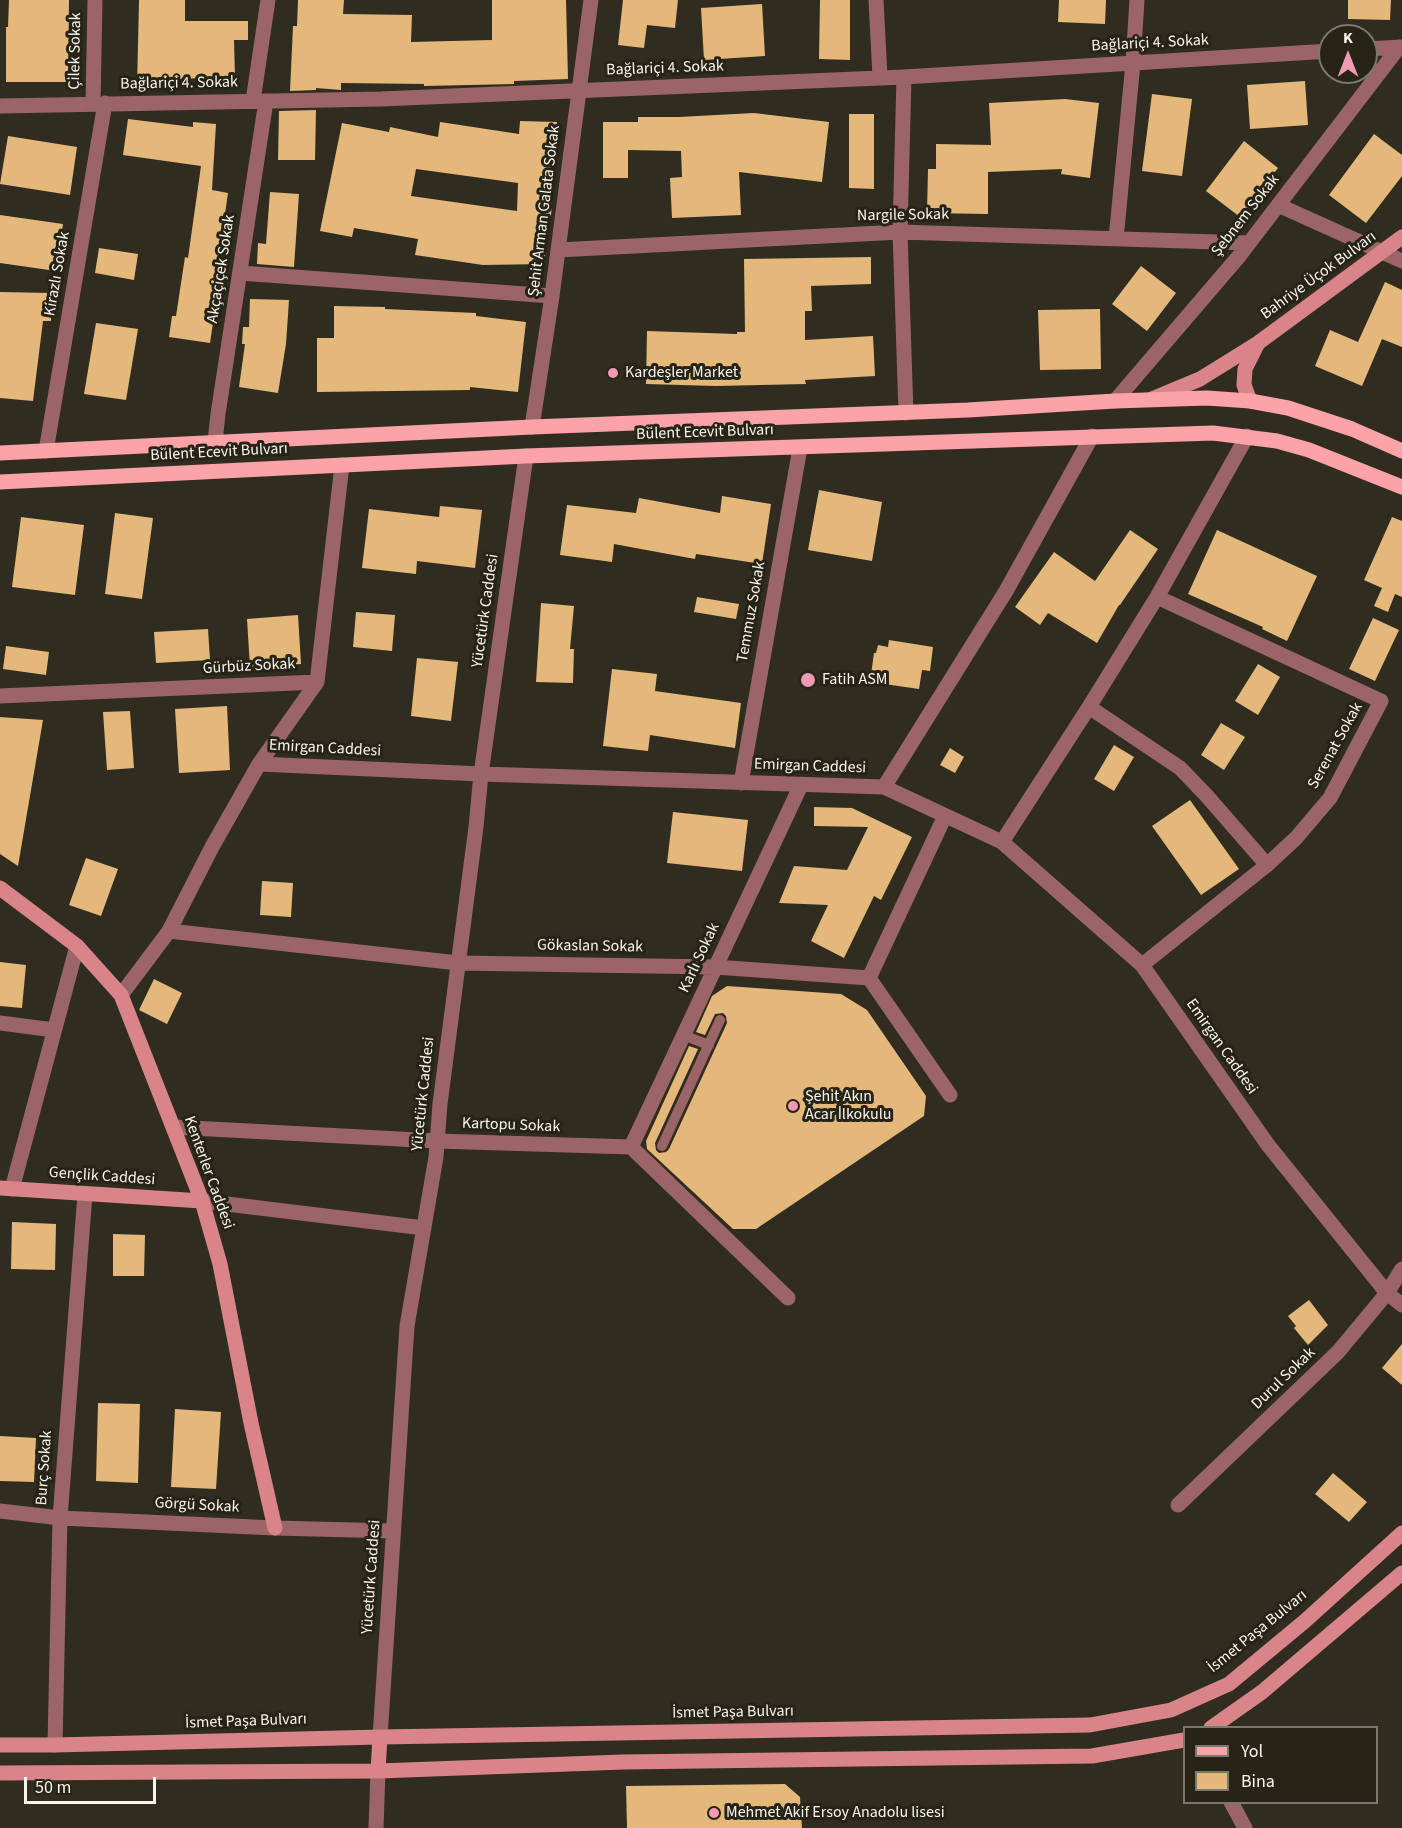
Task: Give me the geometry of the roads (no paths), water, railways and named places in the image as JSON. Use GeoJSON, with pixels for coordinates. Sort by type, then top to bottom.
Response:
{"type":"FeatureCollection","features":[{"type":"Feature","properties":{"kind":"main road","name":"Bülent Ecevit Bulvarı"},"geometry":{"type":"LineString","coordinates":[[0,453],[1207,398],[1288,408],[1352,429],[1402,451]]}},
{"type":"Feature","properties":{"kind":"main road","name":"Bülent Ecevit Bulvarı"},"geometry":{"type":"LineString","coordinates":[[0,482],[526,456],[1213,433],[1277,441],[1309,450],[1402,487]]}},
{"type":"Feature","properties":{"kind":"street","name":"Çilek Sokak"},"geometry":{"type":"LineString","coordinates":[[96,0],[99,104]]}},
{"type":"Feature","properties":{"kind":"street","name":"Akçaçiçek Sokak"},"geometry":{"type":"LineString","coordinates":[[215,442],[240,273],[268,0]]}},
{"type":"Feature","properties":{"kind":"street","name":"Şehit Arman Galata Sokak"},"geometry":{"type":"LineString","coordinates":[[532,427],[552,296],[591,0]]}},
{"type":"Feature","properties":{"kind":"street"},"geometry":{"type":"LineString","coordinates":[[876,0],[880,78]]}},
{"type":"Feature","properties":{"kind":"street"},"geometry":{"type":"LineString","coordinates":[[1116,239],[1137,0]]}},
{"type":"Feature","properties":{"kind":"street"},"geometry":{"type":"LineString","coordinates":[[1378,48],[1401,47]]}},
{"type":"Feature","properties":{"kind":"street","name":"Şebnem Sokak"},"geometry":{"type":"LineString","coordinates":[[1115,401],[1249,243],[1401,47]]}},
{"type":"Feature","properties":{"kind":"street","name":"Bağlariçi 4. Sokak"},"geometry":{"type":"LineString","coordinates":[[0,106],[381,99],[904,77],[1318,52]]}},
{"type":"Feature","properties":{"kind":"street"},"geometry":{"type":"LineString","coordinates":[[904,77],[900,232],[906,413]]}},
{"type":"Feature","properties":{"kind":"street","name":"Kirazlı Sokak"},"geometry":{"type":"LineString","coordinates":[[46,451],[99,104]]}},
{"type":"Feature","properties":{"kind":"street"},"geometry":{"type":"LineString","coordinates":[[1278,205],[1402,261]]}},
{"type":"Feature","properties":{"kind":"street","name":"Nargile Sokak"},"geometry":{"type":"LineString","coordinates":[[558,250],[900,232],[1249,243]]}},
{"type":"Feature","properties":{"kind":"street","name":"Bahriye Üçok Bulvarı"},"geometry":{"type":"LineString","coordinates":[[1152,399],[1200,380],[1258,343],[1402,237]]}},
{"type":"Feature","properties":{"kind":"street"},"geometry":{"type":"LineString","coordinates":[[240,273],[552,296]]}},
{"type":"Feature","properties":{"kind":"street","name":"Bahriye Üçok Bulvarı"},"geometry":{"type":"LineString","coordinates":[[1250,402],[1244,385],[1245,369],[1258,343]]}},
{"type":"Feature","properties":{"kind":"street"},"geometry":{"type":"LineString","coordinates":[[884,787],[1006,591],[1092,436]]}},
{"type":"Feature","properties":{"kind":"street"},"geometry":{"type":"LineString","coordinates":[[1002,842],[1157,597],[1247,436]]}},
{"type":"Feature","properties":{"kind":"street","name":"Temmuz Sokak"},"geometry":{"type":"LineString","coordinates":[[741,783],[800,448]]}},
{"type":"Feature","properties":{"kind":"street","name":"Yücetürk Caddesi"},"geometry":{"type":"LineString","coordinates":[[380,1737],[407,1326],[436,1157],[441,1093],[481,774],[526,456]]}},
{"type":"Feature","properties":{"kind":"street","name":"Gürbüz Sokak"},"geometry":{"type":"LineString","coordinates":[[0,696],[316,682],[342,465]]}},
{"type":"Feature","properties":{"kind":"street","name":"Serenat Sokak"},"geometry":{"type":"LineString","coordinates":[[1157,597],[1381,700],[1330,798],[1296,838],[1267,865]]}},
{"type":"Feature","properties":{"kind":"street"},"geometry":{"type":"LineString","coordinates":[[259,764],[316,682]]}},
{"type":"Feature","properties":{"kind":"street"},"geometry":{"type":"LineString","coordinates":[[1089,707],[1180,768],[1267,865],[1142,965]]}},
{"type":"Feature","properties":{"kind":"street","name":"Emirgan Caddesi"},"geometry":{"type":"LineString","coordinates":[[121,995],[169,931],[259,764],[481,774],[884,787],[1002,842],[1142,965],[1269,1146],[1386,1293],[1402,1305]]}},
{"type":"Feature","properties":{"kind":"street","name":"Karlı Sokak"},"geometry":{"type":"LineString","coordinates":[[631,1147],[801,785]]}},
{"type":"Feature","properties":{"kind":"street"},"geometry":{"type":"LineString","coordinates":[[945,816],[869,978],[950,1095]]}},
{"type":"Feature","properties":{"kind":"street","name":"Kenterler Caddesi"},"geometry":{"type":"LineString","coordinates":[[0,888],[77,946],[121,995],[202,1201],[220,1264],[251,1423],[275,1528]]}},
{"type":"Feature","properties":{"kind":"street","name":"Gökaslan Sokak"},"geometry":{"type":"LineString","coordinates":[[169,931],[458,963],[716,967],[869,978]]}},
{"type":"Feature","properties":{"kind":"street"},"geometry":{"type":"LineString","coordinates":[[6,1188],[77,946]]}},
{"type":"Feature","properties":{"kind":"street"},"geometry":{"type":"LineString","coordinates":[[0,1023],[54,1030]]}},
{"type":"Feature","properties":{"kind":"street","name":"Kartopu Sokak"},"geometry":{"type":"LineString","coordinates":[[173,1127],[437,1141],[631,1147]]}},
{"type":"Feature","properties":{"kind":"street"},"geometry":{"type":"LineString","coordinates":[[631,1147],[788,1298]]}},
{"type":"Feature","properties":{"kind":"street","name":"Gençlik Caddesi"},"geometry":{"type":"LineString","coordinates":[[6,1188],[202,1201]]}},
{"type":"Feature","properties":{"kind":"street","name":"Burç Sokak"},"geometry":{"type":"LineString","coordinates":[[56,1745],[60,1518],[85,1194]]}},
{"type":"Feature","properties":{"kind":"street"},"geometry":{"type":"LineString","coordinates":[[202,1201],[424,1228]]}},
{"type":"Feature","properties":{"kind":"street","name":"Durul Sokak"},"geometry":{"type":"LineString","coordinates":[[1178,1505],[1338,1352],[1386,1293],[1402,1269]]}},
{"type":"Feature","properties":{"kind":"street","name":"Görgü Sokak"},"geometry":{"type":"LineString","coordinates":[[0,1510],[60,1518],[393,1531]]}},
{"type":"Feature","properties":{"kind":"street","name":"İsmet Paşa Bulvarı"},"geometry":{"type":"LineString","coordinates":[[0,1745],[1090,1725],[1171,1710],[1228,1684],[1305,1621],[1402,1533]]}},
{"type":"Feature","properties":{"kind":"street"},"geometry":{"type":"LineString","coordinates":[[1214,1726],[1262,1692],[1402,1573]]}},
{"type":"Feature","properties":{"kind":"street"},"geometry":{"type":"LineString","coordinates":[[376,1828],[380,1737]]}},
{"type":"Feature","properties":{"kind":"street"},"geometry":{"type":"LineString","coordinates":[[0,1773],[378,1771],[623,1762],[1092,1756],[1183,1740]]}},
{"type":"Feature","properties":{"kind":"street"},"geometry":{"type":"LineString","coordinates":[[1232,1804],[1245,1828]]}},
{"type":"Feature","properties":{"kind":"lane"},"geometry":{"type":"LineString","coordinates":[[662,1146],[720,1020]]}},
{"type":"Feature","properties":{"kind":"lane"},"geometry":{"type":"LineString","coordinates":[[684,1035],[709,1045]]}},
{"type":"Feature","properties":{"kind":"place","name":"Kardeşler Market"},"geometry":{"type":"Point","coordinates":[613,373]}},
{"type":"Feature","properties":{"kind":"place","name":"Fatih ASM"},"geometry":{"type":"Point","coordinates":[808,680]}},
{"type":"Feature","properties":{"kind":"place","name":"Şehit Akın Acar İlkokulu"},"geometry":{"type":"Point","coordinates":[793,1106]}},
{"type":"Feature","properties":{"kind":"place","name":"Mehmet Akif Ersoy Anadolu lisesi"},"geometry":{"type":"Point","coordinates":[714,1813]}}]}
